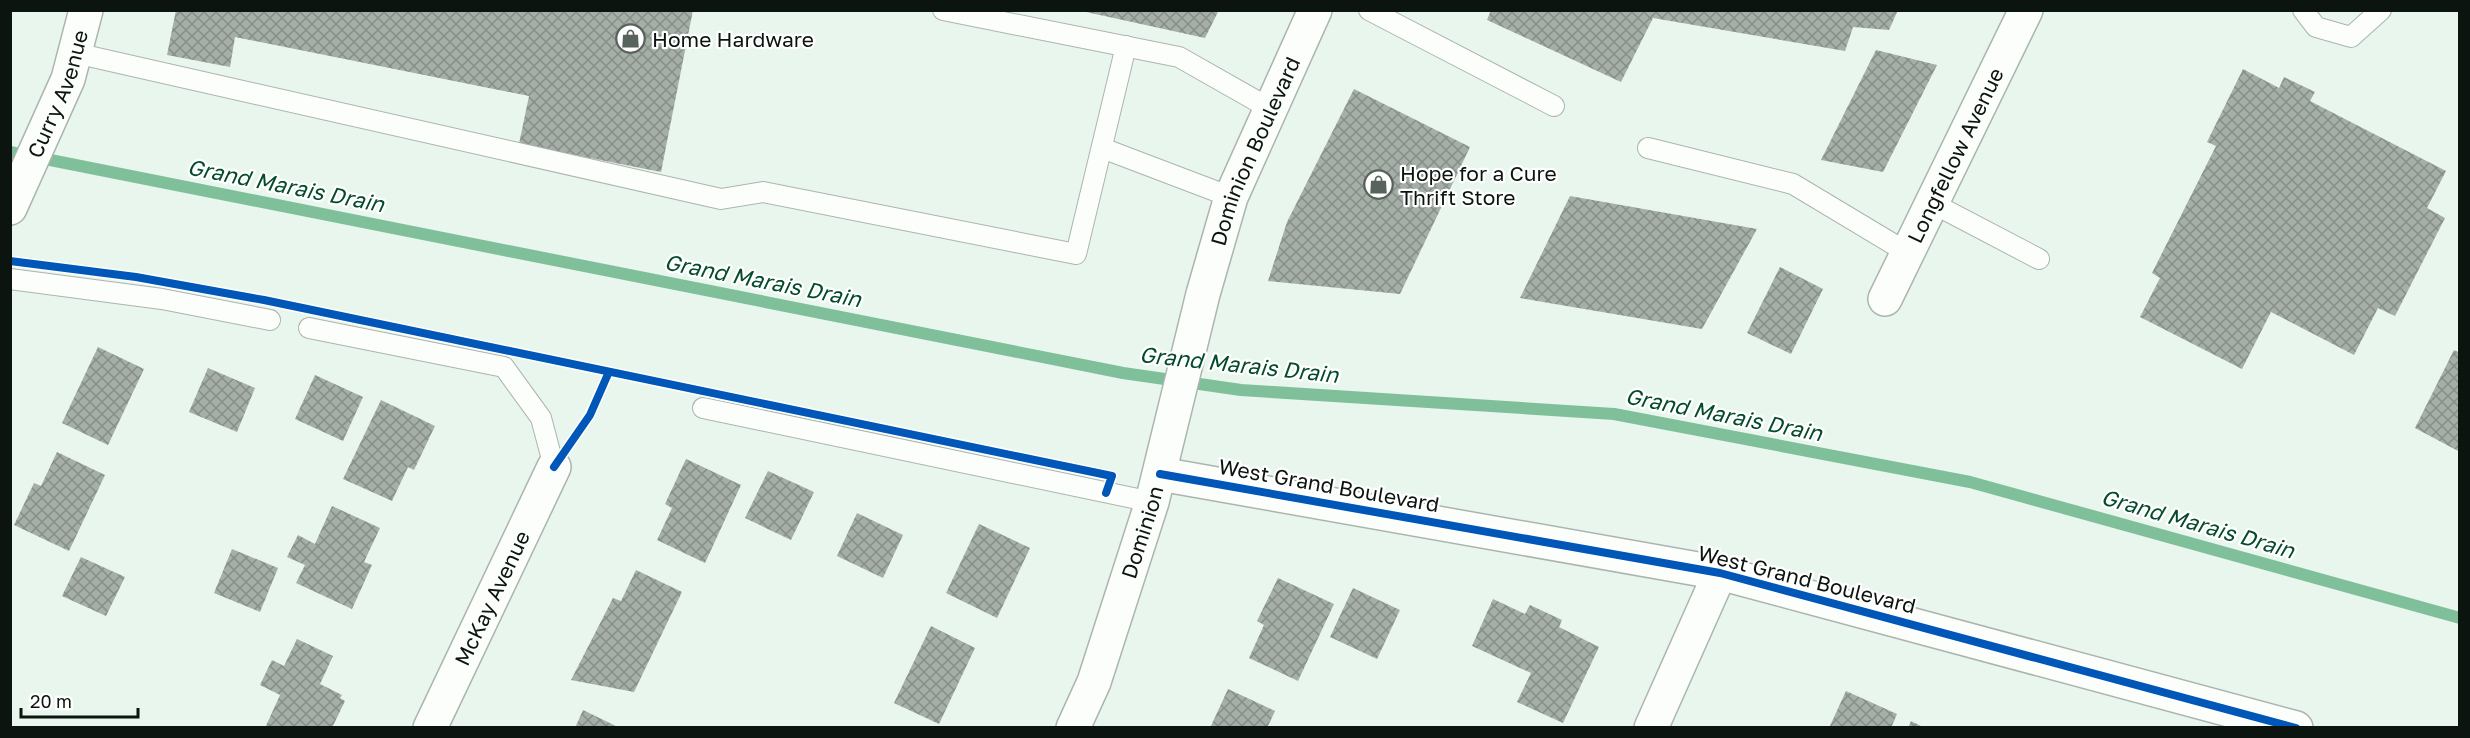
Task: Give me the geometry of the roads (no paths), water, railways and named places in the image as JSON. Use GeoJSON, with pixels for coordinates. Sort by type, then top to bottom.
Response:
{"type":"FeatureCollection","features":[{"type":"Feature","properties":{"kind":"street","name":"Curry Avenue"},"geometry":{"type":"LineString","coordinates":[[10,208],[72,66],[87,10]]}},
{"type":"Feature","properties":{"kind":"street","name":"Dominion Boulevard"},"geometry":{"type":"LineString","coordinates":[[1203,294],[1231,197],[1269,108],[1315,10]]}},
{"type":"Feature","properties":{"kind":"street","name":"Longfellow Avenue"},"geometry":{"type":"LineString","coordinates":[[1885,299],[2026,10]]}},
{"type":"Feature","properties":{"kind":"street","name":"Dominion"},"geometry":{"type":"LineString","coordinates":[[1073,728],[1094,682],[1156,488],[1203,294]]}},
{"type":"Feature","properties":{"kind":"street","name":"McKay Avenue"},"geometry":{"type":"LineString","coordinates":[[430,728],[554,467]]}},
{"type":"Feature","properties":{"kind":"street","name":"West Grand Boulevard"},"geometry":{"type":"LineString","coordinates":[[1156,488],[1720,573],[2260,723],[2296,728]]}},
{"type":"Feature","properties":{"kind":"street"},"geometry":{"type":"LineString","coordinates":[[1651,728],[1720,573]]}},
{"type":"Feature","properties":{"kind":"lane"},"geometry":{"type":"LineString","coordinates":[[944,10],[1179,57],[1269,108]]}},
{"type":"Feature","properties":{"kind":"lane"},"geometry":{"type":"LineString","coordinates":[[1369,10],[1554,105]]}},
{"type":"Feature","properties":{"kind":"lane"},"geometry":{"type":"LineString","coordinates":[[2303,10],[2316,27],[2351,38],[2381,10]]}},
{"type":"Feature","properties":{"kind":"lane"},"geometry":{"type":"LineString","coordinates":[[72,66],[721,199],[763,192],[1076,254],[1126,46]]}},
{"type":"Feature","properties":{"kind":"lane"},"geometry":{"type":"LineString","coordinates":[[1102,148],[1231,197]]}},
{"type":"Feature","properties":{"kind":"lane"},"geometry":{"type":"LineString","coordinates":[[1648,148],[1793,184],[1908,253]]}},
{"type":"Feature","properties":{"kind":"lane"},"geometry":{"type":"LineString","coordinates":[[1932,203],[2039,259]]}},
{"type":"Feature","properties":{"kind":"lane"},"geometry":{"type":"LineString","coordinates":[[10,279],[162,299],[270,320]]}},
{"type":"Feature","properties":{"kind":"lane"},"geometry":{"type":"LineString","coordinates":[[309,328],[504,367],[541,418],[554,467]]}},
{"type":"Feature","properties":{"kind":"lane"},"geometry":{"type":"LineString","coordinates":[[703,408],[1156,488]]}},
{"type":"Feature","properties":{"kind":"waterway","name":"Grand Marais Drain"},"geometry":{"type":"LineString","coordinates":[[10,152],[1123,373],[1241,390],[1614,414],[1970,482],[2460,618]]}},
{"type":"Feature","properties":{"kind":"place","name":"Home Hardware"},"geometry":{"type":"Point","coordinates":[631,39]}},
{"type":"Feature","properties":{"kind":"place","name":"Hope for a Cure Thrift Store"},"geometry":{"type":"Point","coordinates":[1379,185]}}]}
